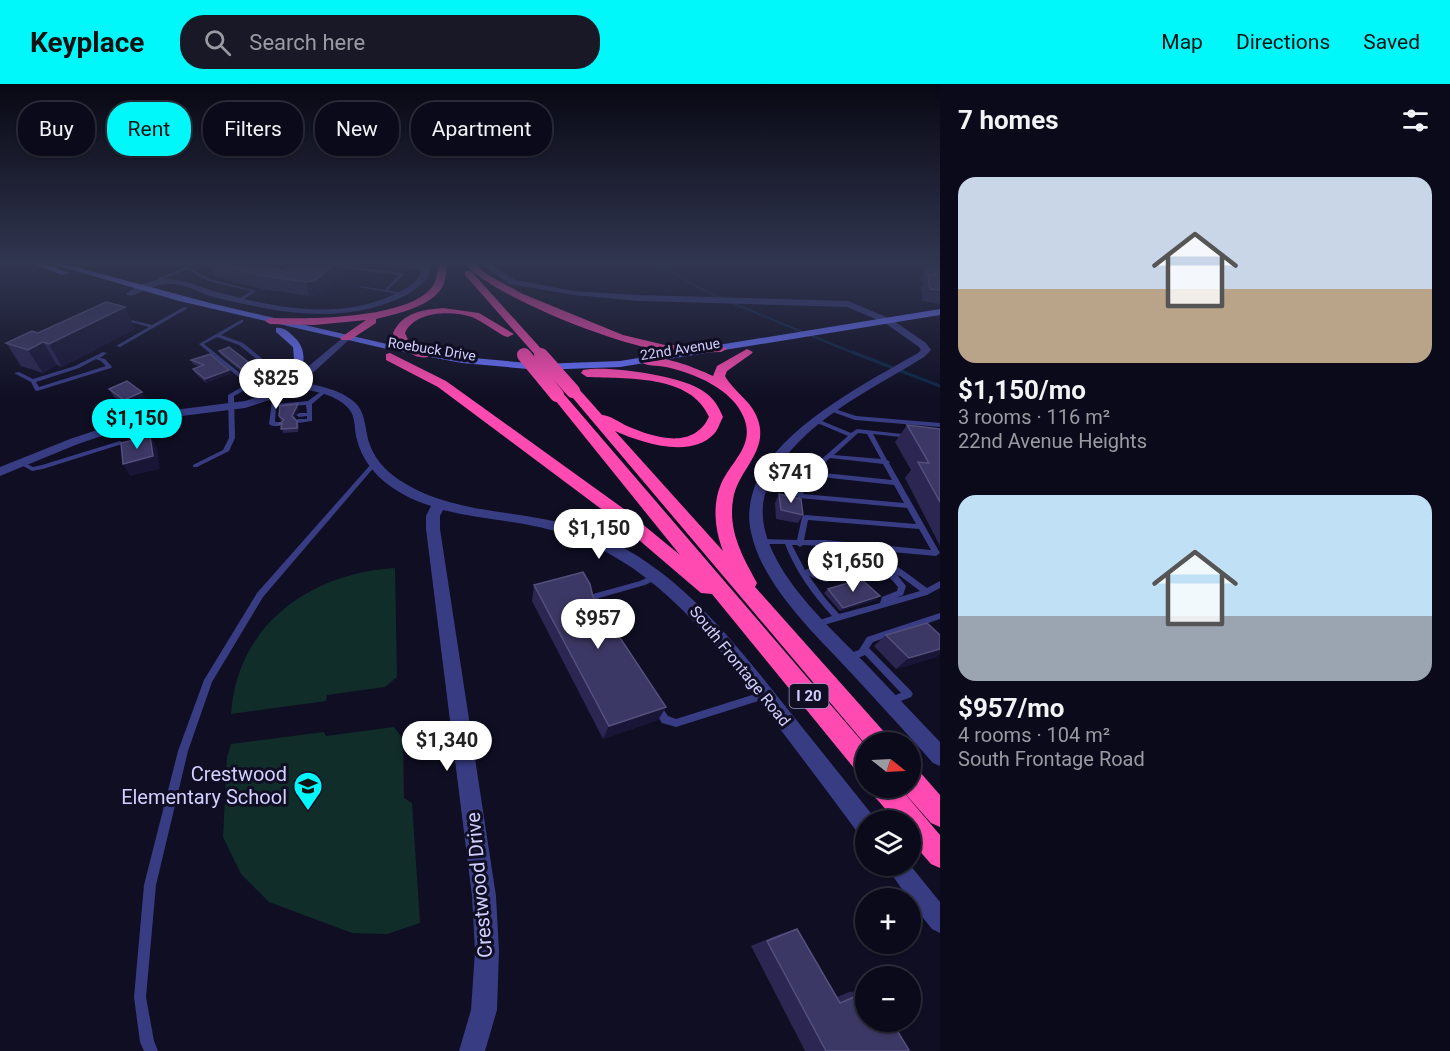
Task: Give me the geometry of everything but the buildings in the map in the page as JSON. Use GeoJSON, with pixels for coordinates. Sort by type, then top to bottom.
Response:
{"type":"FeatureCollection","features":[{"type":"Feature","properties":{"kind":"highway"},"geometry":{"type":"LineString","coordinates":[[343,341],[381,315],[395,309]]}},
{"type":"Feature","properties":{"kind":"highway","name":"I 20"},"geometry":{"type":"LineString","coordinates":[[487,309],[557,395],[762,623],[868,732]]}},
{"type":"Feature","properties":{"kind":"highway","name":"I 20"},"geometry":{"type":"LineString","coordinates":[[500,309],[590,409],[674,509],[762,623],[855,750]]}},
{"type":"Feature","properties":{"kind":"highway"},"geometry":{"type":"LineString","coordinates":[[551,309],[619,337],[665,348],[721,349]]}},
{"type":"Feature","properties":{"kind":"highway"},"geometry":{"type":"LineString","coordinates":[[424,355],[404,344],[399,333],[404,322],[428,313],[456,311],[472,314],[508,334]]}},
{"type":"Feature","properties":{"kind":"highway"},"geometry":{"type":"LineString","coordinates":[[270,321],[333,322],[381,315]]}},
{"type":"Feature","properties":{"kind":"highway"},"geometry":{"type":"LineString","coordinates":[[747,352],[721,369],[719,376],[724,386],[747,410],[754,434],[748,455],[728,483],[722,515],[726,535],[762,623]]}},
{"type":"Feature","properties":{"kind":"highway"},"geometry":{"type":"LineString","coordinates":[[390,357],[442,384],[618,513],[670,555],[762,623]]}},
{"type":"Feature","properties":{"kind":"highway"},"geometry":{"type":"LineString","coordinates":[[646,361],[672,364],[724,386]]}},
{"type":"Feature","properties":{"kind":"highway"},"geometry":{"type":"LineString","coordinates":[[587,373],[642,377],[676,383],[707,399],[716,417],[711,430],[705,435],[686,441],[665,442],[626,432],[590,409]]}},
{"type":"Feature","properties":{"kind":"highway"},"geometry":{"type":"LineString","coordinates":[[921,792],[940,814]]}},
{"type":"Feature","properties":{"kind":"highway"},"geometry":{"type":"LineString","coordinates":[[892,798],[940,855]]}},
{"type":"Feature","properties":{"kind":"main road","name":"Roebuck Drive"},"geometry":{"type":"LineString","coordinates":[[191,309],[279,330],[508,370]]}},
{"type":"Feature","properties":{"kind":"main road","name":"Roebuck Drive"},"geometry":{"type":"LineString","coordinates":[[222,309],[343,341],[390,357],[452,368],[508,370]]}},
{"type":"Feature","properties":{"kind":"main road","name":"22nd Avenue"},"geometry":{"type":"LineString","coordinates":[[508,370],[594,367],[646,361],[940,312]]}},
{"type":"Feature","properties":{"kind":"main road","name":"22nd Avenue"},"geometry":{"type":"LineString","coordinates":[[508,370],[587,373],[672,364],[867,332],[888,321]]}},
{"type":"Feature","properties":{"kind":"main road"},"geometry":{"type":"LineString","coordinates":[[279,330],[296,342],[300,348],[300,358],[292,383]]}},
{"type":"Feature","properties":{"kind":"street"},"geometry":{"type":"LineString","coordinates":[[282,309],[324,313],[355,309]]}},
{"type":"Feature","properties":{"kind":"street"},"geometry":{"type":"LineString","coordinates":[[860,309],[888,321],[926,350],[832,410],[796,439],[768,474],[757,500],[756,518],[761,541],[775,571],[817,624],[940,756]]}},
{"type":"Feature","properties":{"kind":"street"},"geometry":{"type":"LineString","coordinates":[[0,472],[131,422],[235,404],[275,401],[292,383],[343,341]]}},
{"type":"Feature","properties":{"kind":"street"},"geometry":{"type":"LineString","coordinates":[[235,404],[292,383]]}},
{"type":"Feature","properties":{"kind":"street","name":"South Frontage Road"},"geometry":{"type":"LineString","coordinates":[[292,383],[343,399],[355,408],[359,415],[366,451],[374,464],[398,486],[438,505],[565,528],[610,547],[658,575],[698,612],[855,811]]}},
{"type":"Feature","properties":{"kind":"street","name":"Crestwood Drive"},"geometry":{"type":"LineString","coordinates":[[438,505],[433,516],[433,529],[485,907],[488,951],[484,1010],[472,1051]]}},
{"type":"Feature","properties":{"kind":"street"},"geometry":{"type":"LineString","coordinates":[[905,876],[940,921]]}},
{"type":"Feature","properties":{"kind":"lane"},"geometry":{"type":"LineString","coordinates":[[118,346],[184,309]]}},
{"type":"Feature","properties":{"kind":"lane"},"geometry":{"type":"LineString","coordinates":[[125,319],[151,326]]}},
{"type":"Feature","properties":{"kind":"lane"},"geometry":{"type":"LineString","coordinates":[[241,321],[201,344],[250,384]]}},
{"type":"Feature","properties":{"kind":"lane"},"geometry":{"type":"LineString","coordinates":[[195,466],[220,456],[230,446],[235,404],[231,395],[261,377],[267,365],[241,344],[217,335]]}},
{"type":"Feature","properties":{"kind":"lane"},"geometry":{"type":"LineString","coordinates":[[33,381],[77,368],[105,353]]}},
{"type":"Feature","properties":{"kind":"lane"},"geometry":{"type":"LineString","coordinates":[[17,373],[33,381],[37,389],[109,367],[103,360],[96,358]]}},
{"type":"Feature","properties":{"kind":"lane"},"geometry":{"type":"LineString","coordinates":[[280,420],[273,418],[275,401],[309,404],[323,392]]}},
{"type":"Feature","properties":{"kind":"lane"},"geometry":{"type":"LineString","coordinates":[[299,418],[309,414],[309,404]]}},
{"type":"Feature","properties":{"kind":"lane"},"geometry":{"type":"LineString","coordinates":[[832,410],[855,418],[940,425]]}},
{"type":"Feature","properties":{"kind":"lane"},"geometry":{"type":"LineString","coordinates":[[800,544],[805,517],[799,496],[810,474],[818,465],[855,434],[855,418]]}},
{"type":"Feature","properties":{"kind":"lane"},"geometry":{"type":"LineString","coordinates":[[817,421],[855,434],[869,432],[916,436]]}},
{"type":"Feature","properties":{"kind":"lane"},"geometry":{"type":"LineString","coordinates":[[869,432],[938,557]]}},
{"type":"Feature","properties":{"kind":"lane"},"geometry":{"type":"LineString","coordinates":[[21,463],[33,469],[43,467],[120,442]]}},
{"type":"Feature","properties":{"kind":"lane"},"geometry":{"type":"LineString","coordinates":[[783,454],[818,465]]}},
{"type":"Feature","properties":{"kind":"lane"},"geometry":{"type":"LineString","coordinates":[[829,456],[887,462]]}},
{"type":"Feature","properties":{"kind":"lane"},"geometry":{"type":"LineString","coordinates":[[152,1051],[147,1042],[140,997],[150,885],[183,751],[207,681],[260,595],[374,464]]}},
{"type":"Feature","properties":{"kind":"lane"},"geometry":{"type":"LineString","coordinates":[[768,474],[804,487]]}},
{"type":"Feature","properties":{"kind":"lane"},"geometry":{"type":"LineString","coordinates":[[810,474],[897,483]]}},
{"type":"Feature","properties":{"kind":"lane"},"geometry":{"type":"LineString","coordinates":[[799,496],[909,506]]}},
{"type":"Feature","properties":{"kind":"lane"},"geometry":{"type":"LineString","coordinates":[[805,517],[921,527]]}},
{"type":"Feature","properties":{"kind":"lane"},"geometry":{"type":"LineString","coordinates":[[761,541],[860,546],[938,557]]}},
{"type":"Feature","properties":{"kind":"lane"},"geometry":{"type":"LineString","coordinates":[[788,543],[805,574],[837,617]]}},
{"type":"Feature","properties":{"kind":"lane"},"geometry":{"type":"LineString","coordinates":[[860,546],[867,556]]}},
{"type":"Feature","properties":{"kind":"lane"},"geometry":{"type":"LineString","coordinates":[[805,574],[855,554],[877,559],[927,592]]}},
{"type":"Feature","properties":{"kind":"lane"},"geometry":{"type":"LineString","coordinates":[[805,574],[826,579],[863,567],[879,568],[894,576],[902,586],[900,593],[885,599],[883,604]]}},
{"type":"Feature","properties":{"kind":"lane"},"geometry":{"type":"LineString","coordinates":[[599,618],[591,602],[596,596],[642,583],[658,575]]}},
{"type":"Feature","properties":{"kind":"lane"},"geometry":{"type":"LineString","coordinates":[[817,624],[927,592],[940,584]]}},
{"type":"Feature","properties":{"kind":"lane"},"geometry":{"type":"LineString","coordinates":[[848,658],[862,653],[870,639],[940,616]]}},
{"type":"Feature","properties":{"kind":"lane"},"geometry":{"type":"LineString","coordinates":[[865,649],[908,694],[889,702]]}},
{"type":"Feature","properties":{"kind":"lane"},"geometry":{"type":"LineString","coordinates":[[653,702],[665,720],[676,723],[765,694]]}},
{"type":"Feature","properties":{"kind":"green space"},"geometry":{"type":"Polygon","coordinates":[[[395,568],[397,677],[385,687],[327,695],[326,701],[231,714],[236,682],[247,654],[263,630],[284,609],[308,593],[335,580],[364,572],[395,568]]]}},
{"type":"Feature","properties":{"kind":"green space"},"geometry":{"type":"Polygon","coordinates":[[[394,727],[403,739],[404,798],[412,803],[420,923],[387,934],[352,933],[269,902],[241,874],[223,837],[227,757],[231,744],[324,732],[326,736],[394,727]]]}},
{"type":"Feature","properties":{"kind":"waterway"},"geometry":{"type":"LineString","coordinates":[[747,309],[856,354]]}},
{"type":"Feature","properties":{"kind":"waterway"},"geometry":{"type":"LineString","coordinates":[[852,352],[940,386]]}},
{"type":"Feature","properties":{"kind":"place","name":"Crestwood Elementary School"},"geometry":{"type":"Point","coordinates":[308,812]}}]}
